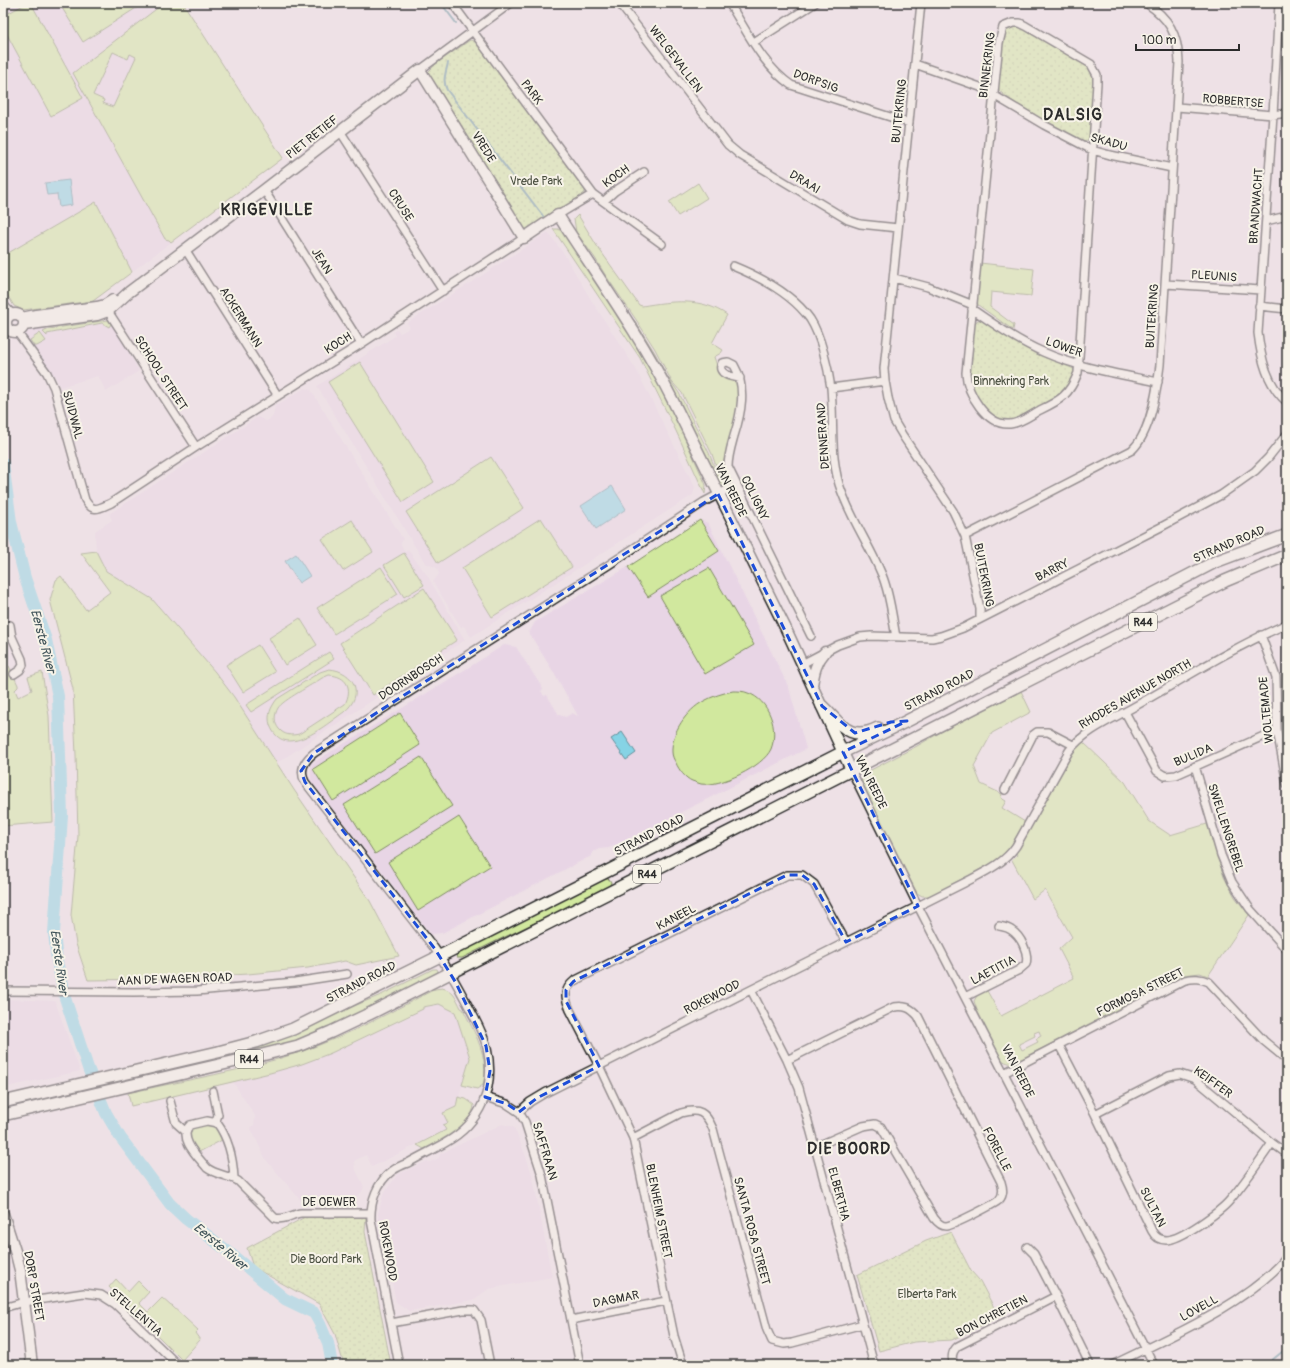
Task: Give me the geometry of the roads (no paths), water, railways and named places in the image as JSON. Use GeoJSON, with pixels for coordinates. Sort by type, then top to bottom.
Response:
{"type":"FeatureCollection","features":[{"type":"Feature","properties":{"kind":"main road","name":"STRAND ROAD"},"geometry":{"type":"LineString","coordinates":[[3,1102],[256,1042],[293,1030],[907,721],[1215,562],[1287,535]]}},
{"type":"Feature","properties":{"kind":"main road","name":"R44"},"geometry":{"type":"LineString","coordinates":[[3,1115],[124,1088],[298,1046],[331,1032],[451,973],[1225,581],[1287,555]]}},
{"type":"Feature","properties":{"kind":"main road"},"geometry":{"type":"LineString","coordinates":[[822,706],[849,731],[855,734],[862,734],[891,722],[907,721]]}},
{"type":"Feature","properties":{"kind":"street","name":"PARK"},"geometry":{"type":"LineString","coordinates":[[452,3],[594,194],[662,244]]}},
{"type":"Feature","properties":{"kind":"street","name":"PIET RETIEF"},"geometry":{"type":"LineString","coordinates":[[11,322],[36,315],[97,307],[106,308],[264,190],[420,70],[511,3]]}},
{"type":"Feature","properties":{"kind":"street","name":"WELGEVALLEN"},"geometry":{"type":"LineString","coordinates":[[619,3],[714,129]]}},
{"type":"Feature","properties":{"kind":"street","name":"DORPSIG"},"geometry":{"type":"LineString","coordinates":[[729,3],[774,71],[791,85],[909,123]]}},
{"type":"Feature","properties":{"kind":"street"},"geometry":{"type":"LineString","coordinates":[[754,42],[815,3]]}},
{"type":"Feature","properties":{"kind":"street","name":"BUITEKRING"},"geometry":{"type":"LineString","coordinates":[[922,3],[884,370],[885,381],[894,421],[953,511],[965,536],[980,609],[980,619]]}},
{"type":"Feature","properties":{"kind":"street","name":"BUITEKRING"},"geometry":{"type":"LineString","coordinates":[[965,536],[1132,450],[1142,437],[1152,409],[1160,365],[1180,62],[1176,39],[1171,28],[1162,15],[1146,3]]}},
{"type":"Feature","properties":{"kind":"street","name":"BRANDWACHT"},"geometry":{"type":"LineString","coordinates":[[1279,3],[1258,332],[1260,350],[1265,369],[1273,385],[1287,402]]}},
{"type":"Feature","properties":{"kind":"street","name":"BINNEKRING"},"geometry":{"type":"LineString","coordinates":[[1020,23],[1091,64],[1097,75],[1092,150],[1078,373],[1074,383],[1065,396],[1059,401],[1015,423],[1005,424],[993,420],[979,407],[968,386],[966,365],[994,94],[1003,27],[1008,24],[1020,23]]}},
{"type":"Feature","properties":{"kind":"street","name":"SKADU"},"geometry":{"type":"LineString","coordinates":[[915,64],[967,81],[994,94],[1044,126],[1092,150],[1172,168]]}},
{"type":"Feature","properties":{"kind":"street","name":"VREDE"},"geometry":{"type":"LineString","coordinates":[[420,70],[524,238]]}},
{"type":"Feature","properties":{"kind":"street","name":"ROBBERTSE"},"geometry":{"type":"LineString","coordinates":[[1177,107],[1273,115],[1287,113]]}},
{"type":"Feature","properties":{"kind":"street","name":"DRAAI"},"geometry":{"type":"LineString","coordinates":[[714,129],[740,156],[840,216],[860,224],[898,228]]}},
{"type":"Feature","properties":{"kind":"street","name":"CRUSE"},"geometry":{"type":"LineString","coordinates":[[340,131],[443,291]]}},
{"type":"Feature","properties":{"kind":"street","name":"KOCH"},"geometry":{"type":"LineString","coordinates":[[604,201],[615,191],[644,172]]}},
{"type":"Feature","properties":{"kind":"street","name":"JEAN"},"geometry":{"type":"LineString","coordinates":[[264,190],[362,344]]}},
{"type":"Feature","properties":{"kind":"street","name":"KOCH"},"geometry":{"type":"LineString","coordinates":[[94,509],[99,509],[111,503],[196,447],[362,344],[558,215],[594,194]]}},
{"type":"Feature","properties":{"kind":"street","name":"VAN REEDE"},"geometry":{"type":"LineString","coordinates":[[558,215],[636,334],[661,376],[802,664],[851,770],[918,906],[1154,1365]]}},
{"type":"Feature","properties":{"kind":"street"},"geometry":{"type":"LineString","coordinates":[[1266,221],[1287,216]]}},
{"type":"Feature","properties":{"kind":"street","name":"ACKERMANN"},"geometry":{"type":"LineString","coordinates":[[186,249],[278,396]]}},
{"type":"Feature","properties":{"kind":"street","name":"DENNERAND"},"geometry":{"type":"LineString","coordinates":[[733,266],[748,272],[783,293],[797,304],[810,319],[817,333],[826,363],[830,388],[833,449],[837,477],[843,496],[885,582],[896,637]]}},
{"type":"Feature","properties":{"kind":"street","name":"LOWER"},"geometry":{"type":"LineString","coordinates":[[894,278],[928,287],[973,307],[1029,345],[1044,353],[1079,365],[1158,382]]}},
{"type":"Feature","properties":{"kind":"street","name":"PLEUNIS"},"geometry":{"type":"LineString","coordinates":[[1166,284],[1261,290]]}},
{"type":"Feature","properties":{"kind":"street","name":"SUIDWAL"},"geometry":{"type":"LineString","coordinates":[[3,304],[11,322],[47,374],[54,388],[83,493],[88,505],[94,509]]}},
{"type":"Feature","properties":{"kind":"street"},"geometry":{"type":"LineString","coordinates":[[1259,306],[1287,308]]}},
{"type":"Feature","properties":{"kind":"street","name":"SCHOOL STREET"},"geometry":{"type":"LineString","coordinates":[[106,308],[196,447]]}},
{"type":"Feature","properties":{"kind":"street","name":"COLIGNY"},"geometry":{"type":"LineString","coordinates":[[740,378],[726,374],[721,370],[720,367],[722,363],[731,363],[737,370],[740,378],[742,409],[728,461],[730,473],[811,636]]}},
{"type":"Feature","properties":{"kind":"street"},"geometry":{"type":"LineString","coordinates":[[830,388],[885,381]]}},
{"type":"Feature","properties":{"kind":"street","name":"BARRY"},"geometry":{"type":"LineString","coordinates":[[802,664],[860,637],[932,638],[941,636],[980,619],[1161,527],[1221,494],[1255,471],[1268,458],[1287,434]]}},
{"type":"Feature","properties":{"kind":"street","name":"DOORNBOSCH"},"geometry":{"type":"LineString","coordinates":[[451,973],[440,956],[305,782],[302,771],[307,758],[718,494],[736,485]]}},
{"type":"Feature","properties":{"kind":"street","name":"RHODES AVENUE NORTH"},"geometry":{"type":"LineString","coordinates":[[918,906],[986,872],[1007,857],[1021,839],[1073,745],[1090,732],[1261,635],[1287,624]]}},
{"type":"Feature","properties":{"kind":"street"},"geometry":{"type":"LineString","coordinates":[[3,626],[10,625],[12,637],[22,659],[23,665],[20,670],[14,674]]}},
{"type":"Feature","properties":{"kind":"street","name":"WOLTEMADE"},"geometry":{"type":"LineString","coordinates":[[1261,635],[1276,677],[1277,730],[1287,784]]}},
{"type":"Feature","properties":{"kind":"street"},"geometry":{"type":"LineString","coordinates":[[812,685],[816,665],[825,652]]}},
{"type":"Feature","properties":{"kind":"street","name":"BULIDA"},"geometry":{"type":"LineString","coordinates":[[1125,712],[1157,771],[1165,776],[1176,775],[1277,730]]}},
{"type":"Feature","properties":{"kind":"street"},"geometry":{"type":"LineString","coordinates":[[1005,790],[1033,735],[1037,732],[1048,732],[1073,745]]}},
{"type":"Feature","properties":{"kind":"street","name":"SWELLENGREBEL"},"geometry":{"type":"LineString","coordinates":[[1194,766],[1221,855],[1232,882],[1250,909],[1287,950]]}},
{"type":"Feature","properties":{"kind":"street","name":"KANEEL"},"geometry":{"type":"LineString","coordinates":[[599,1066],[566,1001],[566,990],[569,985],[574,981],[783,876],[794,874],[802,875],[814,884],[846,942]]}},
{"type":"Feature","properties":{"kind":"street","name":"ROKEWOOD"},"geometry":{"type":"LineString","coordinates":[[519,1112],[537,1098],[918,906]]}},
{"type":"Feature","properties":{"kind":"street","name":"LAETITIA"},"geometry":{"type":"LineString","coordinates":[[965,997],[1019,970],[1026,964],[1027,957],[1021,940],[1011,929],[999,926]]}},
{"type":"Feature","properties":{"kind":"street"},"geometry":{"type":"LineString","coordinates":[[451,973],[477,1023],[486,1046],[490,1071],[488,1090],[485,1097]]}},
{"type":"Feature","properties":{"kind":"street","name":"AAN DE WAGEN ROAD"},"geometry":{"type":"LineString","coordinates":[[3,991],[197,991],[288,982],[347,974]]}},
{"type":"Feature","properties":{"kind":"street","name":"FORMOSA STREET"},"geometry":{"type":"LineString","coordinates":[[1004,1073],[1185,980],[1193,978],[1202,979],[1212,985],[1264,1040],[1287,1060]]}},
{"type":"Feature","properties":{"kind":"street","name":"ELBERTHA"},"geometry":{"type":"LineString","coordinates":[[751,990],[787,1060],[798,1088],[874,1365]]}},
{"type":"Feature","properties":{"kind":"street","name":"FORELLE"},"geometry":{"type":"LineString","coordinates":[[787,1060],[888,1010],[901,1006],[907,1007],[918,1016],[1001,1182],[1003,1187],[1002,1196],[996,1203],[952,1224],[944,1226],[939,1224],[934,1218],[881,1127],[875,1124],[862,1126],[815,1148]]}},
{"type":"Feature","properties":{"kind":"street","name":"SULTAN"},"geometry":{"type":"LineString","coordinates":[[1059,1045],[1095,1114],[1152,1231],[1157,1238],[1162,1240],[1171,1240],[1178,1237],[1222,1209],[1272,1144]]}},
{"type":"Feature","properties":{"kind":"street","name":"BLENHEIM STREET"},"geometry":{"type":"LineString","coordinates":[[599,1066],[633,1138],[666,1301],[674,1336],[683,1365]]}},
{"type":"Feature","properties":{"kind":"street","name":"KEIFFER"},"geometry":{"type":"LineString","coordinates":[[1095,1114],[1169,1076],[1180,1074],[1194,1079],[1272,1144],[1287,1154]]}},
{"type":"Feature","properties":{"kind":"street"},"geometry":{"type":"LineString","coordinates":[[213,1091],[218,1115],[215,1123]]}},
{"type":"Feature","properties":{"kind":"street","name":"ROKEWOOD"},"geometry":{"type":"LineString","coordinates":[[400,1365],[374,1235],[371,1213],[374,1197],[381,1182],[392,1171],[446,1142],[462,1131],[475,1116],[485,1097]]}},
{"type":"Feature","properties":{"kind":"street","name":"SAFFRAAN"},"geometry":{"type":"LineString","coordinates":[[485,1097],[506,1104],[519,1112],[525,1122],[542,1175],[580,1365]]}},
{"type":"Feature","properties":{"kind":"street","name":"DE OEWER"},"geometry":{"type":"LineString","coordinates":[[170,1101],[176,1123],[185,1132],[186,1139],[207,1168],[234,1178],[246,1188],[272,1216],[278,1220],[301,1213],[371,1213]]}},
{"type":"Feature","properties":{"kind":"street","name":"SANTA ROSA STREET"},"geometry":{"type":"LineString","coordinates":[[633,1138],[689,1110],[704,1114],[708,1119],[713,1129],[767,1330],[772,1341],[784,1344],[792,1343],[863,1324]]}},
{"type":"Feature","properties":{"kind":"street"},"geometry":{"type":"LineString","coordinates":[[185,1132],[194,1123],[207,1121],[215,1123],[219,1126],[231,1152],[234,1163],[234,1178]]}},
{"type":"Feature","properties":{"kind":"street","name":"DORP STREET"},"geometry":{"type":"LineString","coordinates":[[3,1214],[16,1254],[32,1365]]}},
{"type":"Feature","properties":{"kind":"street"},"geometry":{"type":"LineString","coordinates":[[1027,1247],[1034,1254],[1090,1365]]}},
{"type":"Feature","properties":{"kind":"street","name":"LOVELL"},"geometry":{"type":"LineString","coordinates":[[1112,1365],[1200,1320],[1244,1294],[1273,1272],[1287,1257]]}},
{"type":"Feature","properties":{"kind":"street","name":"STELLENTIA"},"geometry":{"type":"LineString","coordinates":[[3,1308],[24,1302],[95,1293],[107,1298],[178,1365]]}},
{"type":"Feature","properties":{"kind":"street","name":"BON CHRETIEN"},"geometry":{"type":"LineString","coordinates":[[954,1365],[952,1358],[953,1352],[958,1346],[1056,1296]]}},
{"type":"Feature","properties":{"kind":"street","name":"DAGMAR"},"geometry":{"type":"LineString","coordinates":[[571,1320],[666,1301]]}},
{"type":"Feature","properties":{"kind":"street"},"geometry":{"type":"LineString","coordinates":[[391,1323],[463,1310],[474,1310],[481,1320],[490,1365]]}},
{"type":"Feature","properties":{"kind":"water"},"geometry":{"type":"Polygon","coordinates":[[[69,180],[72,205],[59,207],[57,194],[47,195],[45,183],[69,180]]]}},
{"type":"Feature","properties":{"kind":"water"},"geometry":{"type":"Polygon","coordinates":[[[612,486],[626,509],[596,529],[581,506],[612,486]]]}},
{"type":"Feature","properties":{"kind":"water"},"geometry":{"type":"Polygon","coordinates":[[[296,554],[310,576],[299,583],[285,561],[296,554]]]}},
{"type":"Feature","properties":{"kind":"water"},"geometry":{"type":"Polygon","coordinates":[[[622,732],[636,753],[626,760],[611,739],[622,732]]]}},
{"type":"Feature","properties":{"kind":"waterway"},"geometry":{"type":"LineString","coordinates":[[441,3],[456,23]]}},
{"type":"Feature","properties":{"kind":"waterway"},"geometry":{"type":"LineString","coordinates":[[448,63],[445,73],[447,90],[543,216]]}},
{"type":"Feature","properties":{"kind":"waterway","name":"Eerste River"},"geometry":{"type":"LineString","coordinates":[[3,463],[11,522],[25,578],[46,640],[58,696],[62,816],[54,933],[57,961],[65,998],[88,1068],[106,1113],[120,1137],[170,1204],[186,1219],[285,1299],[314,1313],[328,1343],[332,1365]]}},
{"type":"Feature","properties":{"kind":"waterway"},"geometry":{"type":"LineString","coordinates":[[1266,1365],[1287,1347]]}},
{"type":"Feature","properties":{"kind":"district","name":"DALSIG"},"geometry":{"type":"Point","coordinates":[1073,114]}},
{"type":"Feature","properties":{"kind":"district","name":"KRIGEVILLE"},"geometry":{"type":"Point","coordinates":[267,209]}},
{"type":"Feature","properties":{"kind":"district","name":"DIE BOORD"},"geometry":{"type":"Point","coordinates":[849,1148]}},
{"type":"Feature","properties":{"kind":"park label","name":"Vrede Park"},"geometry":{"type":"Point","coordinates":[536,181]}},
{"type":"Feature","properties":{"kind":"park label","name":"Binnekring Park"},"geometry":{"type":"Point","coordinates":[1011,381]}},
{"type":"Feature","properties":{"kind":"park label","name":"Die Boord Park"},"geometry":{"type":"Point","coordinates":[326,1259]}},
{"type":"Feature","properties":{"kind":"park label","name":"Elberta Park"},"geometry":{"type":"Point","coordinates":[927,1294]}}]}
